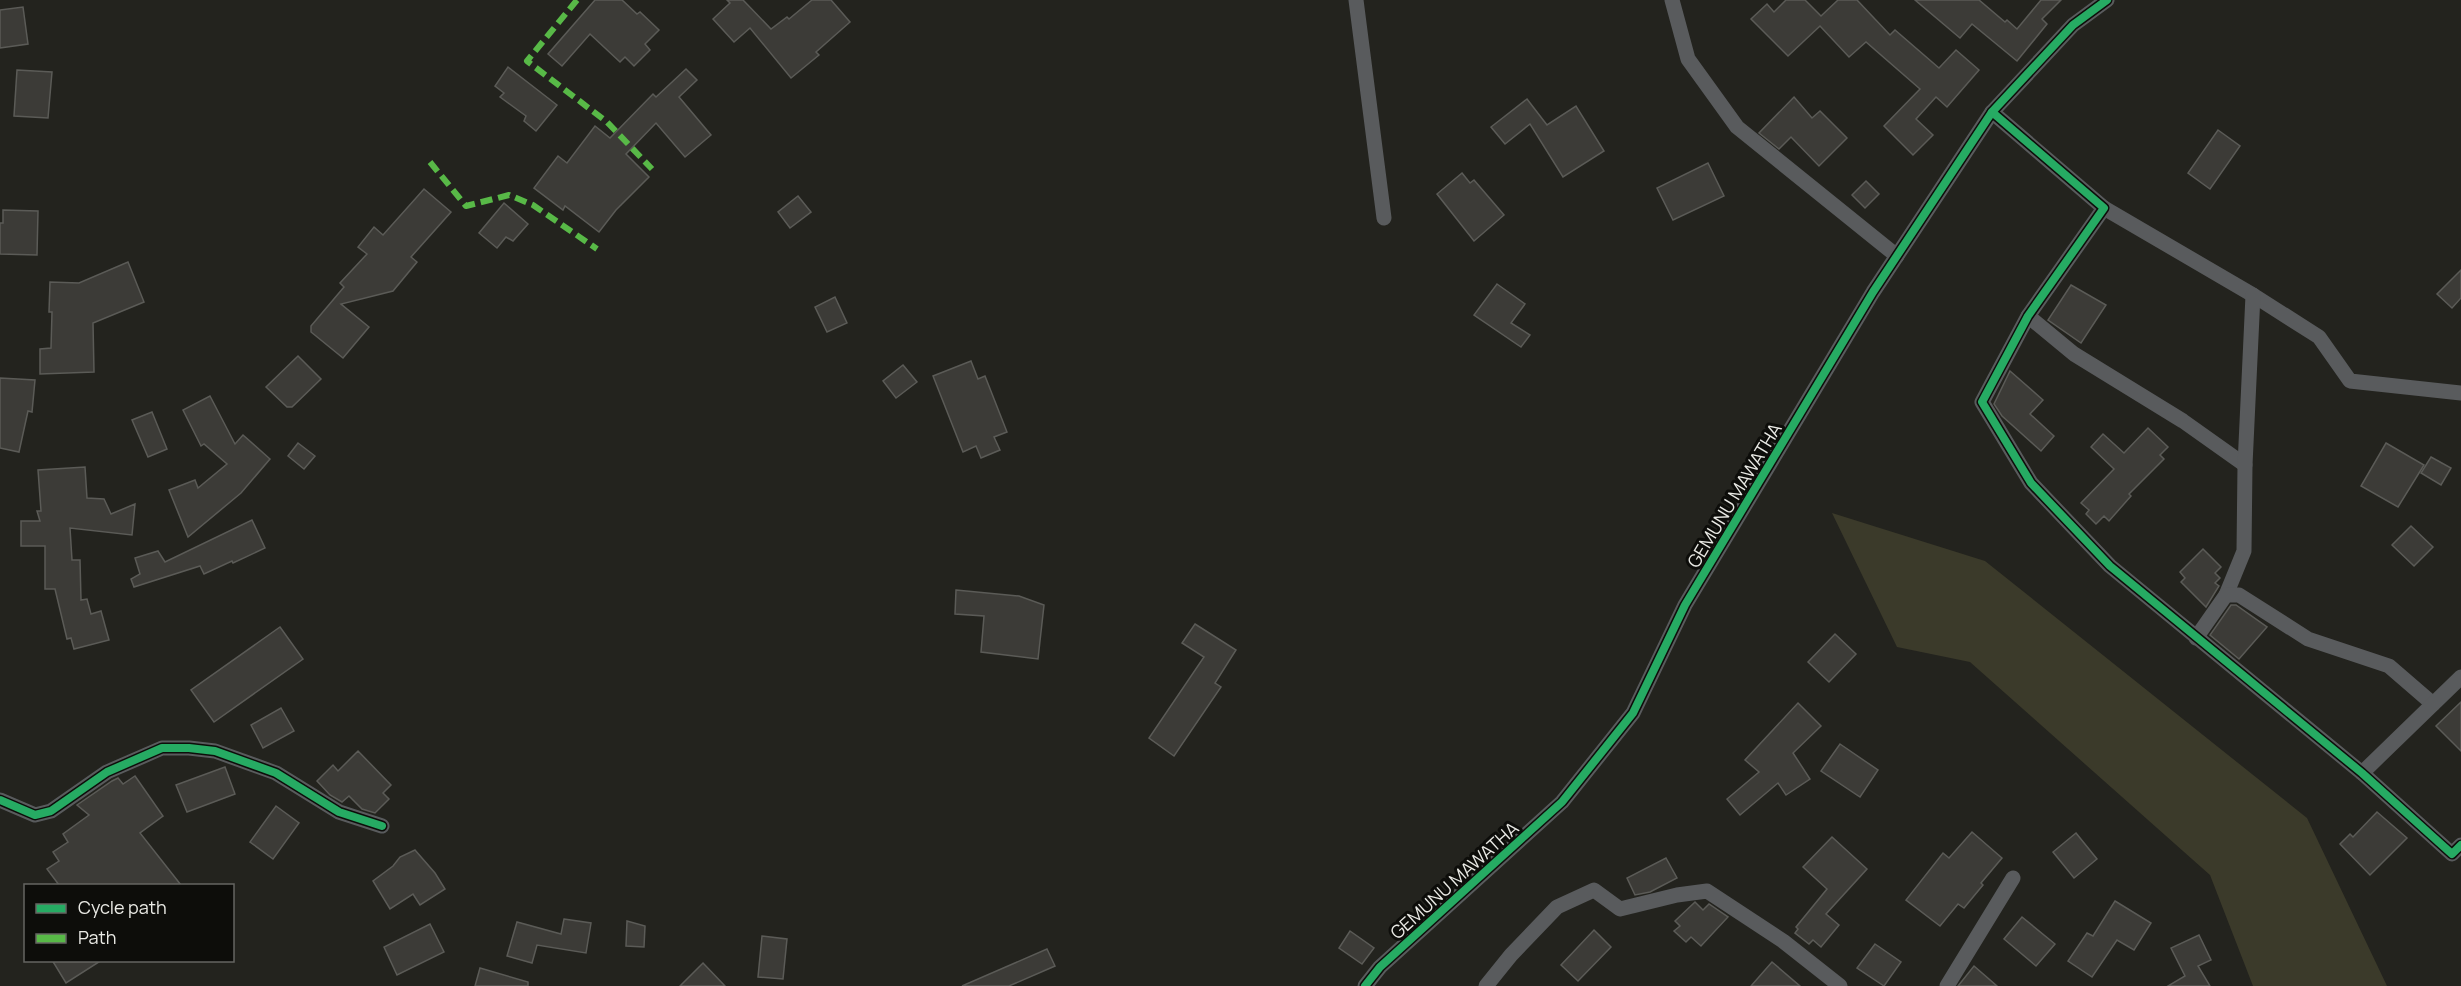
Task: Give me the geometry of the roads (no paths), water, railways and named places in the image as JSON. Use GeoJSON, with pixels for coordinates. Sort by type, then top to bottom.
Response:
{"type":"FeatureCollection","features":[{"type":"Feature","properties":{"kind":"street"},"geometry":{"type":"LineString","coordinates":[[1356,0],[1384,218]]}},
{"type":"Feature","properties":{"kind":"street"},"geometry":{"type":"LineString","coordinates":[[1672,0],[1688,59],[1737,127],[1897,256]]}},
{"type":"Feature","properties":{"kind":"street","name":"GEMUNU MAWATHA"},"geometry":{"type":"LineString","coordinates":[[1365,986],[1380,968],[1562,802],[1633,713],[1685,605],[1897,256],[1992,112],[2073,25],[2107,0]]}},
{"type":"Feature","properties":{"kind":"street"},"geometry":{"type":"LineString","coordinates":[[1992,112],[2104,208],[2253,295],[2319,337],[2350,381],[2461,393]]}},
{"type":"Feature","properties":{"kind":"street"},"geometry":{"type":"LineString","coordinates":[[2104,208],[2028,316],[1982,402],[2031,483],[2110,566],[2362,773],[2452,854],[2461,845]]}},
{"type":"Feature","properties":{"kind":"street"},"geometry":{"type":"LineString","coordinates":[[2196,638],[2226,595],[2244,551],[2245,465],[2253,295]]}},
{"type":"Feature","properties":{"kind":"street"},"geometry":{"type":"LineString","coordinates":[[2028,316],[2074,354],[2183,421],[2245,465]]}},
{"type":"Feature","properties":{"kind":"street"},"geometry":{"type":"LineString","coordinates":[[2226,595],[2239,595],[2308,639],[2389,666],[2433,704]]}},
{"type":"Feature","properties":{"kind":"street"},"geometry":{"type":"LineString","coordinates":[[2362,773],[2461,677]]}},
{"type":"Feature","properties":{"kind":"street"},"geometry":{"type":"LineString","coordinates":[[0,800],[35,815],[51,811],[107,772],[162,748],[189,748],[215,751],[276,773],[339,812],[382,826]]}},
{"type":"Feature","properties":{"kind":"street"},"geometry":{"type":"LineString","coordinates":[[1947,986],[2013,878]]}},
{"type":"Feature","properties":{"kind":"street"},"geometry":{"type":"LineString","coordinates":[[1486,986],[1557,907],[1594,890],[1620,909],[1677,895],[1707,891],[1783,941],[1840,986]]}}]}
